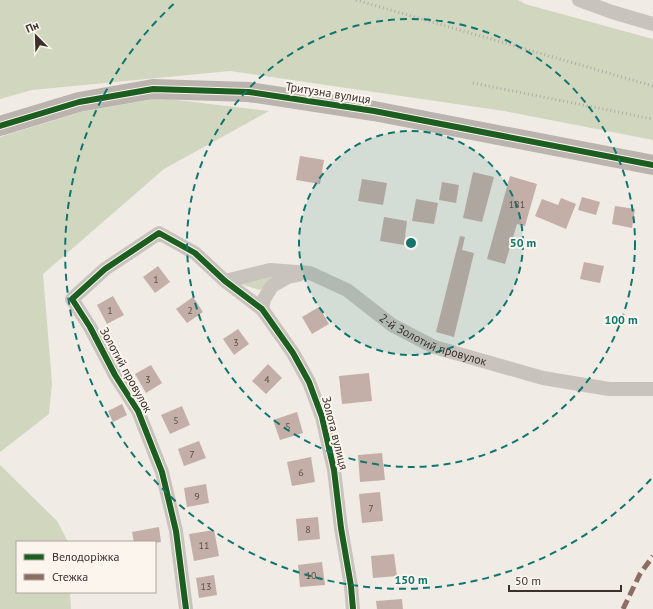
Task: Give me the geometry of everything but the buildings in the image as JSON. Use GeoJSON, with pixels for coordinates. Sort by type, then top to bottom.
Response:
{"type":"FeatureCollection","features":[{"type":"Feature","properties":{"kind":"street"},"geometry":{"type":"LineString","coordinates":[[579,0],[612,12],[653,24]]}},
{"type":"Feature","properties":{"kind":"street","name":"Тритузна вулиця"},"geometry":{"type":"LineString","coordinates":[[0,126],[78,102],[154,89],[249,92],[374,111],[653,165]]}},
{"type":"Feature","properties":{"kind":"street","name":"Золота вулиця"},"geometry":{"type":"LineString","coordinates":[[159,234],[195,253],[225,281],[262,309],[293,353],[309,382],[322,417],[334,470],[353,609]]}},
{"type":"Feature","properties":{"kind":"street","name":"Золотий провулок"},"geometry":{"type":"LineString","coordinates":[[159,234],[105,269],[72,299],[90,327],[115,374],[138,411],[162,472],[176,531],[186,609]]}},
{"type":"Feature","properties":{"kind":"street","name":"2-й Золотий провулок"},"geometry":{"type":"LineString","coordinates":[[225,281],[270,270],[310,273],[347,290],[392,325],[434,347],[544,378],[609,389],[653,389]]}},
{"type":"Feature","properties":{"kind":"street"},"geometry":{"type":"LineString","coordinates":[[262,309],[264,299],[272,286],[288,277],[310,273]]}},
{"type":"Feature","properties":{"kind":"green space"},"geometry":{"type":"Polygon","coordinates":[[[0,0],[518,0],[525,4],[653,39],[653,140],[504,111],[230,71],[32,90],[0,99],[0,0]]]}},
{"type":"Feature","properties":{"kind":"green space"},"geometry":{"type":"Polygon","coordinates":[[[160,98],[269,111],[164,169],[43,274],[52,383],[49,414],[0,452],[0,137],[81,112],[160,98]]]}},
{"type":"Feature","properties":{"kind":"green space"},"geometry":{"type":"Polygon","coordinates":[[[263,275],[282,275],[260,290],[237,283],[263,275]]]}},
{"type":"Feature","properties":{"kind":"green space"},"geometry":{"type":"Polygon","coordinates":[[[0,465],[57,521],[67,541],[16,541],[16,593],[70,593],[71,609],[0,609],[0,465]]]}},
{"type":"Feature","properties":{"kind":"railway"},"geometry":{"type":"LineString","coordinates":[[356,0],[653,86]]}},
{"type":"Feature","properties":{"kind":"railway"},"geometry":{"type":"LineString","coordinates":[[473,83],[653,119]]}},
{"type":"Feature","properties":{"kind":"marked path"},"geometry":{"type":"LineString","coordinates":[[623,609],[640,574],[653,556]]}},
{"type":"Feature","properties":{"kind":"cycle path"},"geometry":{"type":"LineString","coordinates":[[0,126],[79,102],[153,89],[249,92],[374,111],[653,165]]}},
{"type":"Feature","properties":{"kind":"cycle path"},"geometry":{"type":"LineString","coordinates":[[186,609],[176,531],[162,472],[138,411],[115,375],[90,327],[72,299],[105,269],[159,233],[195,253],[225,281],[262,309],[293,353],[309,382],[322,417],[334,470],[353,609]]}}]}
